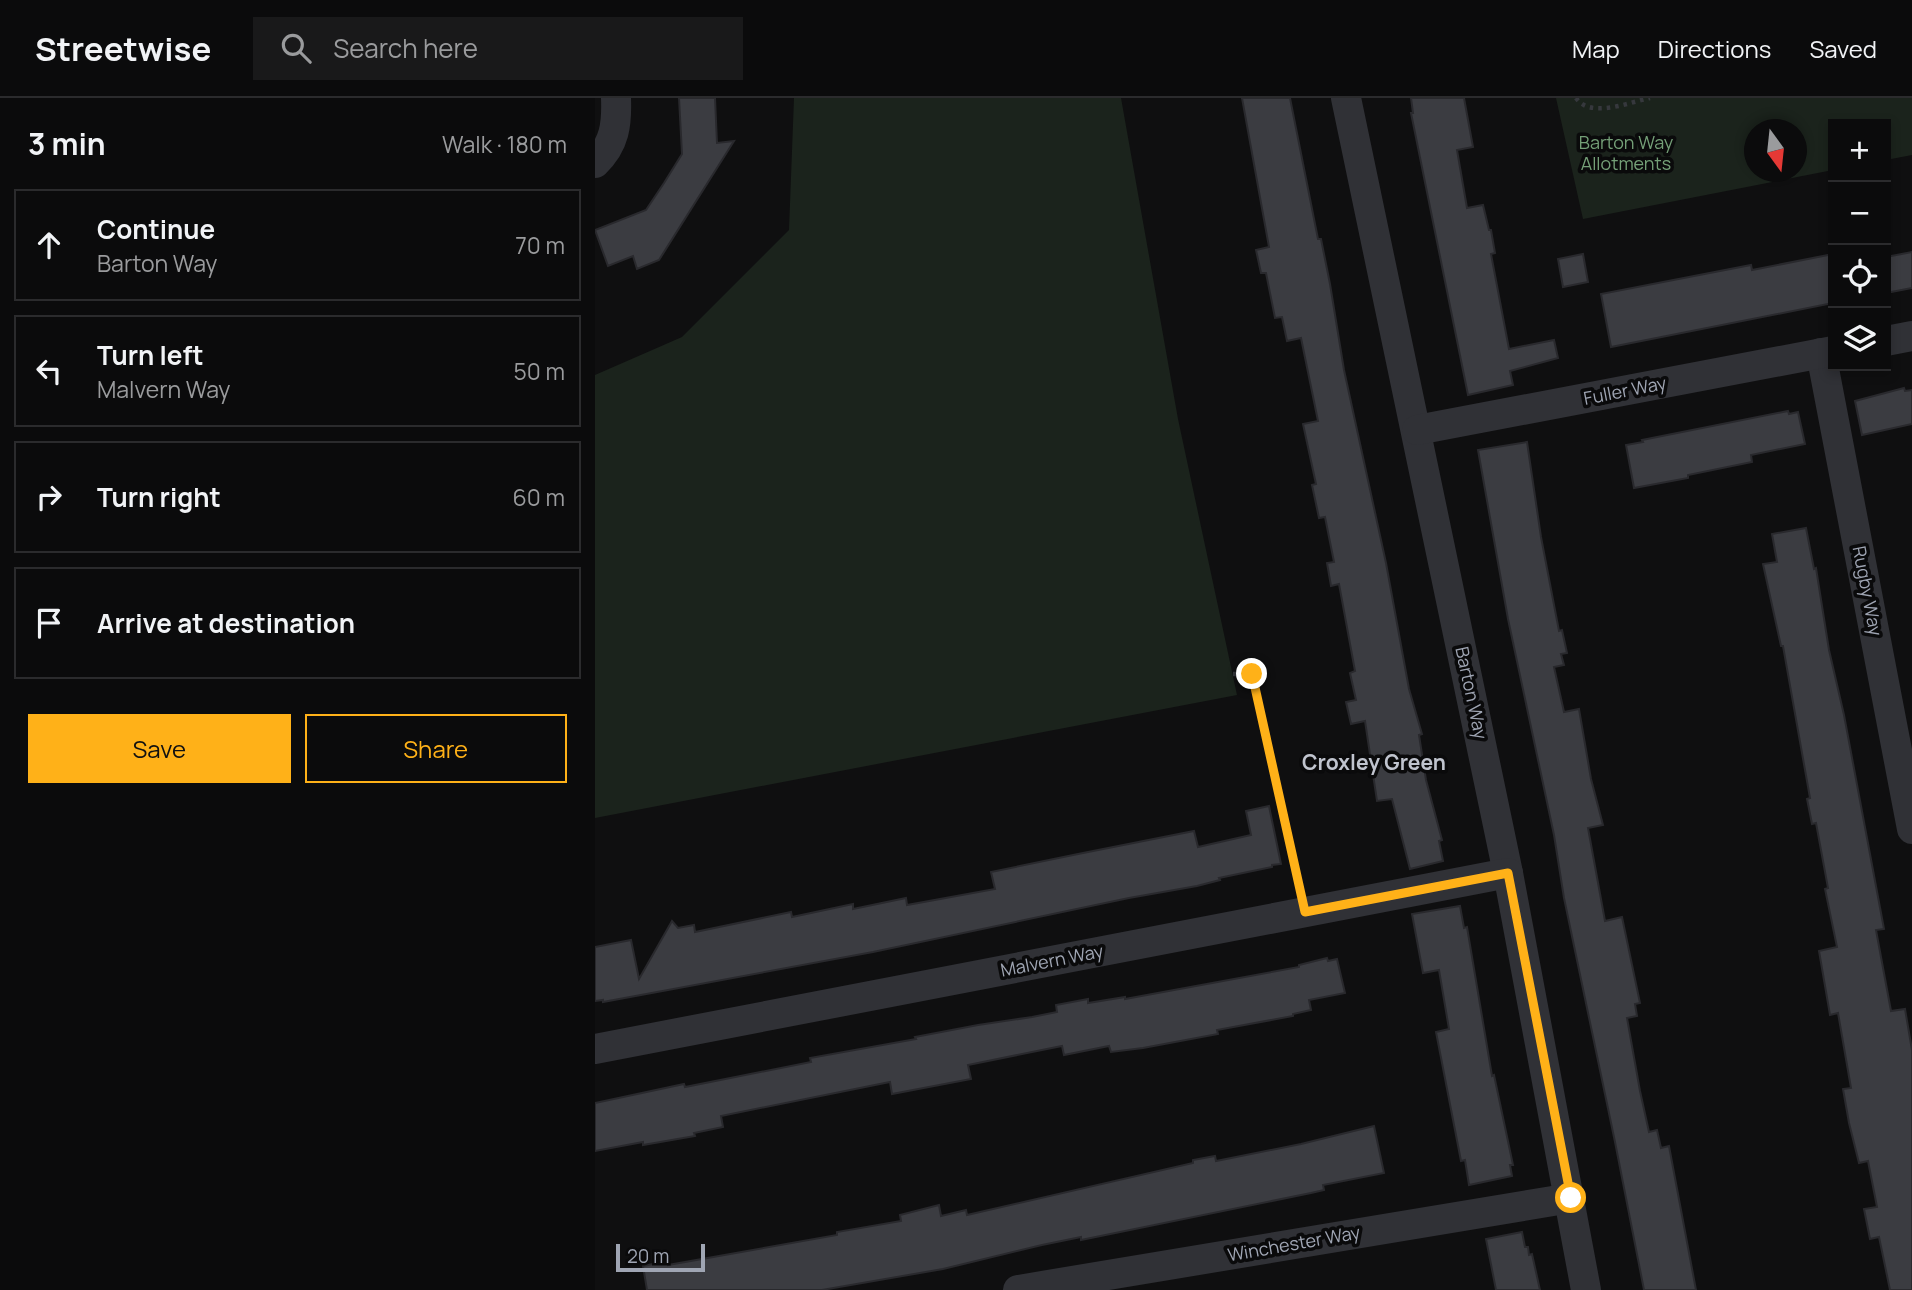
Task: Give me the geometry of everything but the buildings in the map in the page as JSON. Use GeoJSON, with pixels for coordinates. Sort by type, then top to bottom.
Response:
{"type":"FeatureCollection","features":[{"type":"Feature","properties":{"kind":"street"},"geometry":{"type":"LineString","coordinates":[[595,163],[612,142],[617,125],[616,98]]}},
{"type":"Feature","properties":{"kind":"street","name":"Barton Way"},"geometry":{"type":"LineString","coordinates":[[1346,98],[1508,873],[1571,1198],[1586,1290]]}},
{"type":"Feature","properties":{"kind":"street"},"geometry":{"type":"LineString","coordinates":[[1891,340],[1912,336]]}},
{"type":"Feature","properties":{"kind":"street","name":"Fuller Way"},"geometry":{"type":"LineString","coordinates":[[1417,430],[1827,352]]}},
{"type":"Feature","properties":{"kind":"street","name":"Rugby Way"},"geometry":{"type":"LineString","coordinates":[[1827,352],[1912,829]]}},
{"type":"Feature","properties":{"kind":"street","name":"Malvern Way"},"geometry":{"type":"LineString","coordinates":[[595,1049],[1508,873]]}},
{"type":"Feature","properties":{"kind":"street","name":"Winchester Way"},"geometry":{"type":"LineString","coordinates":[[1018,1290],[1571,1198]]}},
{"type":"Feature","properties":{"kind":"path"},"geometry":{"type":"LineString","coordinates":[[1576,98],[1580,104],[1590,108],[1650,98]]}},
{"type":"Feature","properties":{"kind":"path"},"geometry":{"type":"LineString","coordinates":[[1233,674],[1252,674],[1305,912]]}},
{"type":"Feature","properties":{"kind":"green space"},"geometry":{"type":"Polygon","coordinates":[[[794,98],[1121,98],[1178,419],[1237,695],[595,818],[595,375],[682,337],[789,230],[794,98]]]}},
{"type":"Feature","properties":{"kind":"green space","name":"Barton Way Allotments"},"geometry":{"type":"Polygon","coordinates":[[[1556,98],[1912,98],[1912,155],[1891,159],[1891,119],[1828,119],[1828,171],[1807,175],[1807,119],[1744,119],[1744,182],[1772,182],[1583,219],[1556,98]]]}},
{"type":"Feature","properties":{"kind":"district","name":"Croxley Green"},"geometry":{"type":"Point","coordinates":[1374,763]}},
{"type":"Feature","properties":{"kind":"route"},"geometry":{"type":"LineString","coordinates":[[1252,674],[1305,912],[1508,873],[1571,1198]]}}]}
